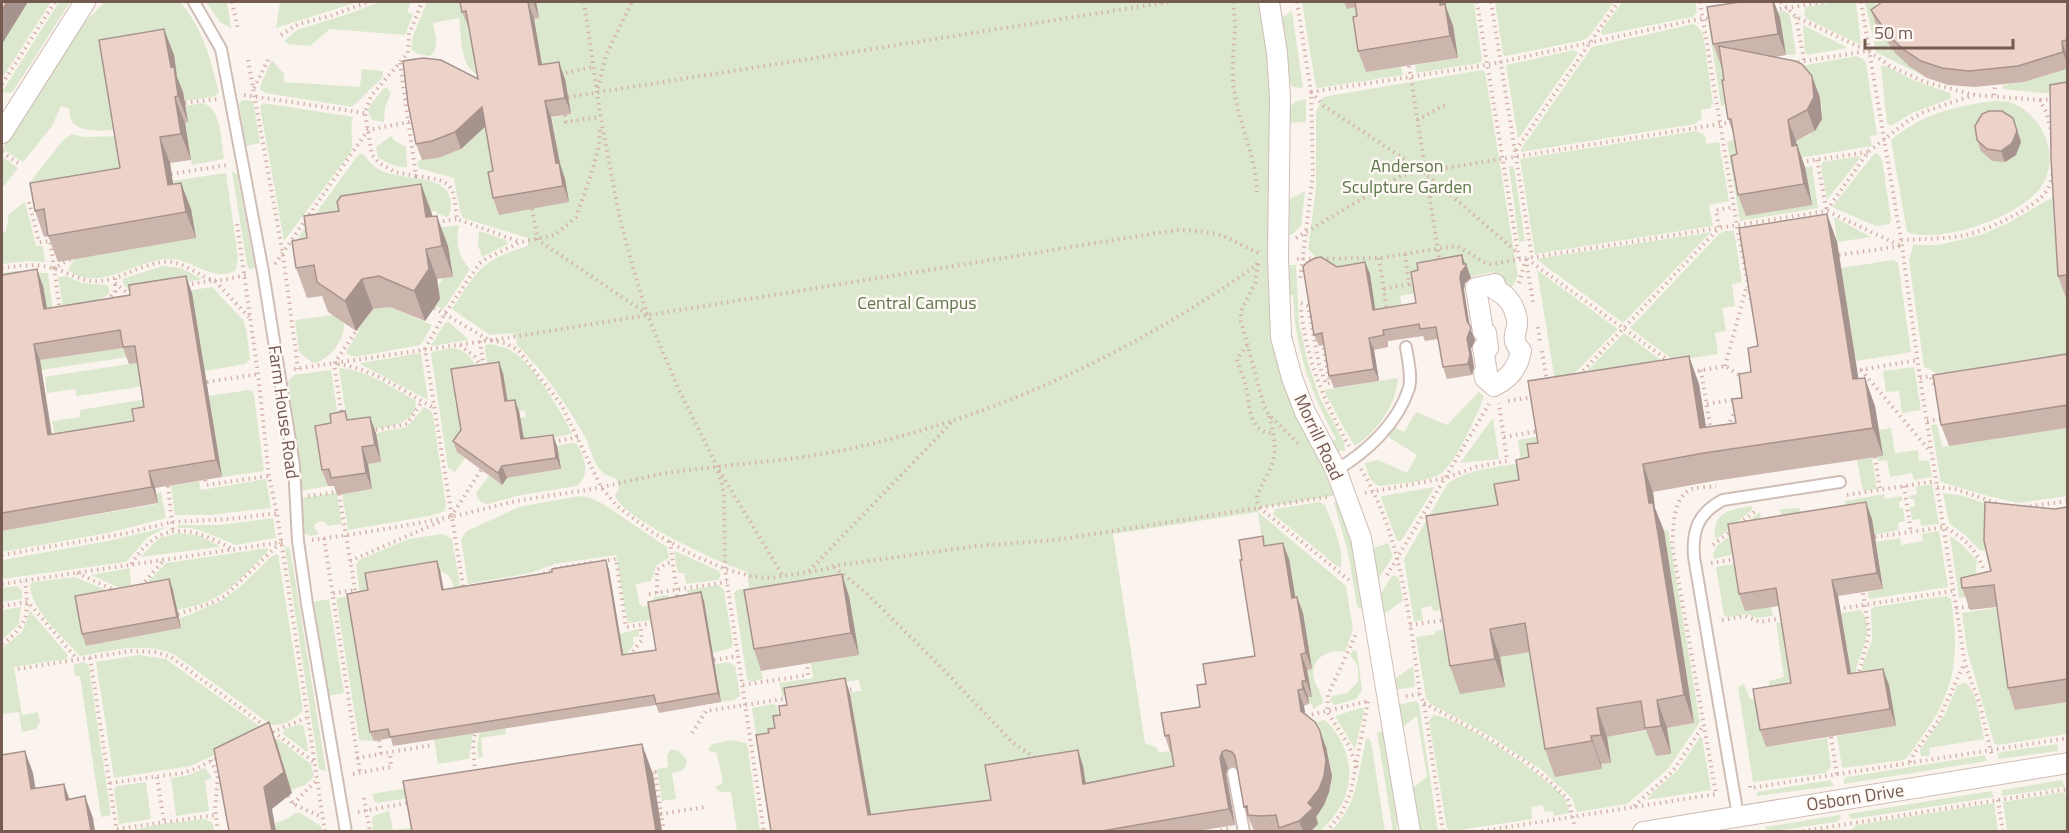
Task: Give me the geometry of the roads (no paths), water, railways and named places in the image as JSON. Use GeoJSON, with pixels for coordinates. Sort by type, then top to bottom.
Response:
{"type":"FeatureCollection","features":[{"type":"Feature","properties":{"kind":"street","name":"Morrill Road"},"geometry":{"type":"LineString","coordinates":[[1269,2],[1277,53],[1280,97],[1278,257],[1281,337],[1292,378],[1305,412],[1336,470],[1361,538],[1410,831]]}},
{"type":"Feature","properties":{"kind":"street"},"geometry":{"type":"LineString","coordinates":[[2,133],[85,4]]}},
{"type":"Feature","properties":{"kind":"street"},"geometry":{"type":"LineString","coordinates":[[1496,284],[1496,290],[1507,296],[1518,322],[1515,329],[1515,342],[1521,351],[1518,364],[1507,379],[1494,386],[1485,378],[1484,373],[1487,373],[1483,348],[1488,348],[1476,288],[1496,284]]}},
{"type":"Feature","properties":{"kind":"street","name":"Osborn Drive"},"geometry":{"type":"LineString","coordinates":[[1643,831],[2067,763]]}},
{"type":"Feature","properties":{"kind":"lane","name":"Farm House Road"},"geometry":{"type":"LineString","coordinates":[[194,2],[221,49],[261,261],[294,466],[298,541],[307,604],[346,831]]}},
{"type":"Feature","properties":{"kind":"lane"},"geometry":{"type":"LineString","coordinates":[[1336,470],[1356,459],[1375,441],[1395,416],[1409,387],[1406,347]]}},
{"type":"Feature","properties":{"kind":"lane"},"geometry":{"type":"LineString","coordinates":[[1738,816],[1694,557],[1693,541],[1696,525],[1709,507],[1723,500],[1840,482]]}},
{"type":"Feature","properties":{"kind":"lane"},"geometry":{"type":"LineString","coordinates":[[1233,773],[1244,831]]}},
{"type":"Feature","properties":{"kind":"park label","name":"Anderson Sculpture Garden"},"geometry":{"type":"Point","coordinates":[1407,175]}},
{"type":"Feature","properties":{"kind":"park label","name":"Central Campus"},"geometry":{"type":"Point","coordinates":[917,302]}}]}
